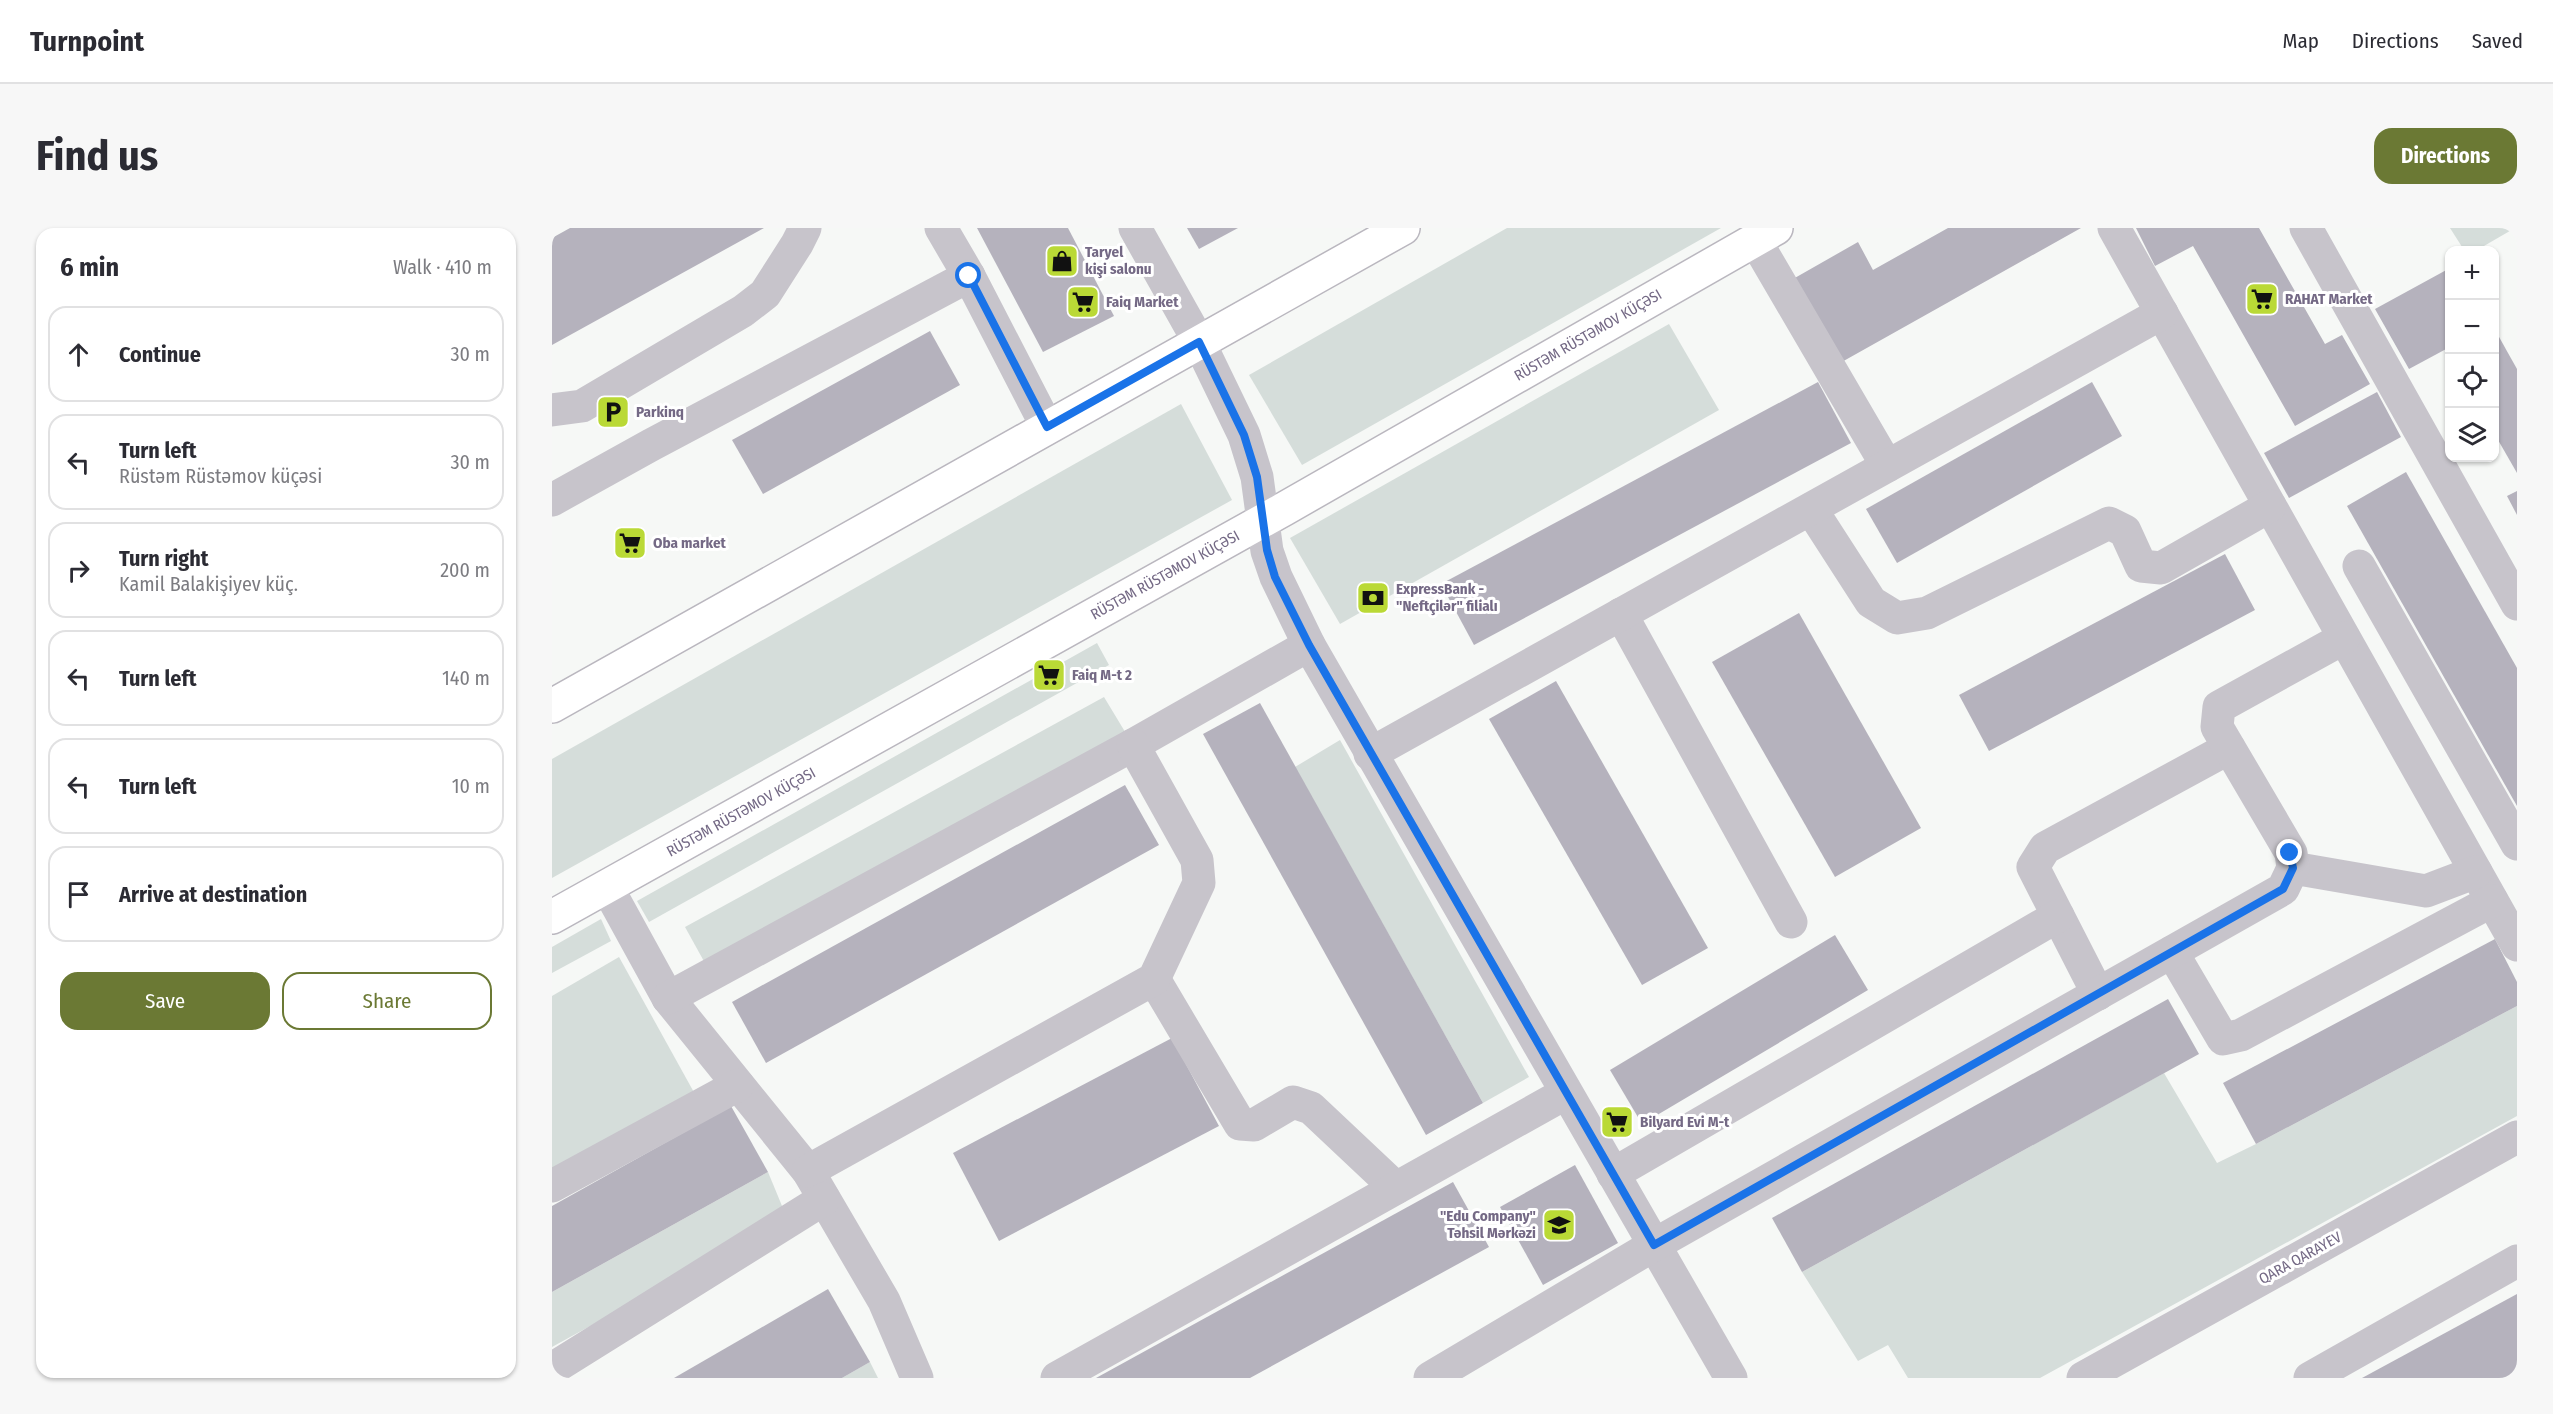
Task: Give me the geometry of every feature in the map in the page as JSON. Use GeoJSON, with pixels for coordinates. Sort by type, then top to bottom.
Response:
{"type":"FeatureCollection","features":[{"type":"Feature","properties":{"kind":"main road"},"geometry":{"type":"LineString","coordinates":[[552,706],[1402,228]]}},
{"type":"Feature","properties":{"kind":"main road","name":"RÜSTƏM RÜSTƏMOV KÜÇƏSI"},"geometry":{"type":"LineString","coordinates":[[552,917],[1765,234]]}},
{"type":"Feature","properties":{"kind":"street"},"geometry":{"type":"LineString","coordinates":[[552,410],[582,406],[743,311],[765,294],[805,228]]}},
{"type":"Feature","properties":{"kind":"street"},"geometry":{"type":"LineString","coordinates":[[941,228],[969,276],[1047,427]]}},
{"type":"Feature","properties":{"kind":"street"},"geometry":{"type":"LineString","coordinates":[[1135,228],[1199,342],[1244,435],[1257,477],[1267,550],[1275,577],[1309,645],[1731,1378]]}},
{"type":"Feature","properties":{"kind":"street"},"geometry":{"type":"LineString","coordinates":[[2114,228],[2517,945]]}},
{"type":"Feature","properties":{"kind":"street"},"geometry":{"type":"LineString","coordinates":[[2306,228],[2517,604]]}},
{"type":"Feature","properties":{"kind":"street"},"geometry":{"type":"LineString","coordinates":[[1765,234],[1887,466]]}},
{"type":"Feature","properties":{"kind":"street"},"geometry":{"type":"LineString","coordinates":[[552,500],[969,276]]}},
{"type":"Feature","properties":{"kind":"street"},"geometry":{"type":"LineString","coordinates":[[1370,754],[2162,313]]}},
{"type":"Feature","properties":{"kind":"street"},"geometry":{"type":"LineString","coordinates":[[1811,508],[1871,602],[1898,618],[1927,613],[2109,523],[2125,531],[2141,566],[2161,568],[2270,506]]}},
{"type":"Feature","properties":{"kind":"street"},"geometry":{"type":"LineString","coordinates":[[2359,566],[2517,844]]}},
{"type":"Feature","properties":{"kind":"street"},"geometry":{"type":"LineString","coordinates":[[1621,614],[1791,921]]}},
{"type":"Feature","properties":{"kind":"street"},"geometry":{"type":"LineString","coordinates":[[1430,1378],[1654,1245],[2283,889],[2293,868],[2290,853],[2217,727],[2219,707],[2344,638]]}},
{"type":"Feature","properties":{"kind":"street"},"geometry":{"type":"LineString","coordinates":[[668,998],[1133,745],[1309,645]]}},
{"type":"Feature","properties":{"kind":"street"},"geometry":{"type":"LineString","coordinates":[[808,1171],[1154,979],[1198,883],[1197,860],[1133,745]]}},
{"type":"Feature","properties":{"kind":"street"},"geometry":{"type":"LineString","coordinates":[[2098,994],[2033,867],[2045,848],[2229,748]]}},
{"type":"Feature","properties":{"kind":"street"},"geometry":{"type":"LineString","coordinates":[[2293,868],[2426,891],[2476,872]]}},
{"type":"Feature","properties":{"kind":"street"},"geometry":{"type":"LineString","coordinates":[[607,887],[668,998],[808,1171],[884,1301],[917,1378]]}},
{"type":"Feature","properties":{"kind":"street"},"geometry":{"type":"LineString","coordinates":[[2172,952],[2223,1039],[2241,1035],[2492,901]]}},
{"type":"Feature","properties":{"kind":"street"},"geometry":{"type":"LineString","coordinates":[[1613,1174],[2058,916]]}},
{"type":"Feature","properties":{"kind":"street"},"geometry":{"type":"LineString","coordinates":[[1154,979],[1240,1124],[1254,1125],[1293,1102],[1311,1108],[1396,1188]]}},
{"type":"Feature","properties":{"kind":"street"},"geometry":{"type":"LineString","coordinates":[[552,1186],[738,1085]]}},
{"type":"Feature","properties":{"kind":"street"},"geometry":{"type":"LineString","coordinates":[[1057,1378],[1566,1093]]}},
{"type":"Feature","properties":{"kind":"street","name":"QARA QARAYEV"},"geometry":{"type":"LineString","coordinates":[[2083,1378],[2517,1137]]}},
{"type":"Feature","properties":{"kind":"street"},"geometry":{"type":"LineString","coordinates":[[552,1369],[824,1199]]}},
{"type":"Feature","properties":{"kind":"street"},"geometry":{"type":"LineString","coordinates":[[2310,1378],[2517,1261]]}},
{"type":"Feature","properties":{"kind":"shaded area"},"geometry":{"type":"Polygon","coordinates":[[[1507,228],[1721,228],[1302,465],[1249,375],[1507,228]]]}},
{"type":"Feature","properties":{"kind":"shaded area"},"geometry":{"type":"Polygon","coordinates":[[[2450,228],[2515,228],[2484,246],[2461,246],[2450,228]]]}},
{"type":"Feature","properties":{"kind":"shaded area"},"geometry":{"type":"Polygon","coordinates":[[[1669,324],[1719,410],[1340,624],[1290,538],[1669,324]]]}},
{"type":"Feature","properties":{"kind":"shaded area"},"geometry":{"type":"Polygon","coordinates":[[[1181,404],[1232,500],[552,878],[552,759],[1181,404]]]}},
{"type":"Feature","properties":{"kind":"shaded area"},"geometry":{"type":"Polygon","coordinates":[[[1097,643],[1109,665],[649,922],[637,901],[1097,643]]]}},
{"type":"Feature","properties":{"kind":"shaded area"},"geometry":{"type":"Polygon","coordinates":[[[1104,697],[1133,745],[711,974],[685,927],[1104,697]]]}},
{"type":"Feature","properties":{"kind":"shaded area"},"geometry":{"type":"Polygon","coordinates":[[[1340,740],[1529,1077],[1483,1103],[1295,767],[1340,740]]]}},
{"type":"Feature","properties":{"kind":"shaded area"},"geometry":{"type":"Polygon","coordinates":[[[601,919],[611,941],[552,973],[552,947],[601,919]]]}},
{"type":"Feature","properties":{"kind":"shaded area"},"geometry":{"type":"Polygon","coordinates":[[[619,957],[696,1096],[552,1173],[552,996],[619,957]]]}},
{"type":"Feature","properties":{"kind":"shaded area"},"geometry":{"type":"Polygon","coordinates":[[[2517,1006],[2517,1116],[2040,1378],[1908,1378],[1888,1345],[1858,1361],[1802,1272],[2164,1073],[2217,1163],[2517,1006]]]}},
{"type":"Feature","properties":{"kind":"shaded area"},"geometry":{"type":"Polygon","coordinates":[[[768,1172],[787,1218],[552,1347],[552,1292],[768,1172]]]}},
{"type":"Feature","properties":{"kind":"shaded area"},"geometry":{"type":"Polygon","coordinates":[[[870,1362],[878,1378],[842,1378],[870,1362]]]}},
{"type":"Feature","properties":{"kind":"building"},"geometry":{"type":"Polygon","coordinates":[[[570,228],[764,228],[552,345],[552,238],[570,228]]]}},
{"type":"Feature","properties":{"kind":"building"},"geometry":{"type":"Polygon","coordinates":[[[977,228],[1068,228],[1114,316],[1043,352],[977,228]]]}},
{"type":"Feature","properties":{"kind":"building"},"geometry":{"type":"Polygon","coordinates":[[[1187,228],[1238,228],[1199,249],[1187,228]]]}},
{"type":"Feature","properties":{"kind":"building"},"geometry":{"type":"Polygon","coordinates":[[[1948,228],[2081,228],[1840,363],[1793,279],[1858,242],[1873,270],[1948,228]]]}},
{"type":"Feature","properties":{"kind":"building"},"geometry":{"type":"Polygon","coordinates":[[[2136,228],[2259,228],[2325,344],[2342,335],[2370,384],[2295,426],[2193,246],[2155,266],[2136,228]]]}},
{"type":"Feature","properties":{"kind":"building"},"geometry":{"type":"Polygon","coordinates":[[[2445,271],[2445,350],[2409,369],[2375,309],[2445,271]]]}},
{"type":"Feature","properties":{"kind":"building"},"geometry":{"type":"Polygon","coordinates":[[[930,331],[960,385],[763,494],[732,440],[930,331]]]}},
{"type":"Feature","properties":{"kind":"building"},"geometry":{"type":"Polygon","coordinates":[[[2499,337],[2517,369],[2517,473],[2499,442],[2499,337]]]}},
{"type":"Feature","properties":{"kind":"building"},"geometry":{"type":"Polygon","coordinates":[[[1818,382],[1851,443],[1474,645],[1441,584],[1818,382]]]}},
{"type":"Feature","properties":{"kind":"building"},"geometry":{"type":"Polygon","coordinates":[[[2092,382],[2122,436],[1897,563],[1866,509],[2092,382]]]}},
{"type":"Feature","properties":{"kind":"building"},"geometry":{"type":"Polygon","coordinates":[[[2377,392],[2401,437],[2289,498],[2264,453],[2377,392]]]}},
{"type":"Feature","properties":{"kind":"building"},"geometry":{"type":"Polygon","coordinates":[[[2406,472],[2517,668],[2517,806],[2347,506],[2406,472]]]}},
{"type":"Feature","properties":{"kind":"building"},"geometry":{"type":"Polygon","coordinates":[[[2517,491],[2517,515],[2507,496],[2517,491]]]}},
{"type":"Feature","properties":{"kind":"building"},"geometry":{"type":"Polygon","coordinates":[[[2225,554],[2255,610],[1989,751],[1959,695],[2225,554]]]}},
{"type":"Feature","properties":{"kind":"building"},"geometry":{"type":"Polygon","coordinates":[[[1799,613],[1921,828],[1835,877],[1712,662],[1799,613]]]}},
{"type":"Feature","properties":{"kind":"building"},"geometry":{"type":"Polygon","coordinates":[[[1556,681],[1708,948],[1642,985],[1489,719],[1556,681]]]}},
{"type":"Feature","properties":{"kind":"building"},"geometry":{"type":"Polygon","coordinates":[[[1260,703],[1483,1103],[1426,1135],[1203,734],[1260,703]]]}},
{"type":"Feature","properties":{"kind":"building"},"geometry":{"type":"Polygon","coordinates":[[[1125,785],[1159,845],[766,1063],[732,1002],[1125,785]]]}},
{"type":"Feature","properties":{"kind":"building"},"geometry":{"type":"Polygon","coordinates":[[[1835,935],[1868,990],[1642,1124],[1610,1070],[1835,935]]]}},
{"type":"Feature","properties":{"kind":"building"},"geometry":{"type":"Polygon","coordinates":[[[2495,939],[2517,982],[2517,1006],[2256,1144],[2223,1083],[2495,939]]]}},
{"type":"Feature","properties":{"kind":"building"},"geometry":{"type":"Polygon","coordinates":[[[2168,999],[2199,1054],[1802,1272],[1772,1218],[2168,999]]]}},
{"type":"Feature","properties":{"kind":"building"},"geometry":{"type":"Polygon","coordinates":[[[1172,1038],[1219,1126],[999,1241],[953,1153],[1172,1038]]]}},
{"type":"Feature","properties":{"kind":"building"},"geometry":{"type":"Polygon","coordinates":[[[731,1106],[768,1172],[552,1292],[552,1206],[731,1106]]]}},
{"type":"Feature","properties":{"kind":"building","name":"\"Edu Company\" Təhsil Mərkəzi"},"geometry":{"type":"Polygon","coordinates":[[[1575,1165],[1618,1243],[1543,1285],[1500,1207],[1575,1165]]]}},
{"type":"Feature","properties":{"kind":"building"},"geometry":{"type":"Polygon","coordinates":[[[1453,1182],[1489,1247],[1250,1378],[1096,1378],[1453,1182]]]}},
{"type":"Feature","properties":{"kind":"building"},"geometry":{"type":"Polygon","coordinates":[[[828,1289],[870,1362],[842,1378],[674,1378],[828,1289]]]}},
{"type":"Feature","properties":{"kind":"building"},"geometry":{"type":"Polygon","coordinates":[[[2517,1294],[2517,1378],[2362,1378],[2517,1294]]]}},
{"type":"Feature","properties":{"kind":"place","name":"Taryel kişi salonu"},"geometry":{"type":"Point","coordinates":[1062,261]}},
{"type":"Feature","properties":{"kind":"place","name":"RAHAT Market"},"geometry":{"type":"Point","coordinates":[2262,299]}},
{"type":"Feature","properties":{"kind":"place","name":"Faiq Market"},"geometry":{"type":"Point","coordinates":[1083,302]}},
{"type":"Feature","properties":{"kind":"place","name":"Parkinq"},"geometry":{"type":"Point","coordinates":[613,412]}},
{"type":"Feature","properties":{"kind":"place","name":"Oba market"},"geometry":{"type":"Point","coordinates":[630,543]}},
{"type":"Feature","properties":{"kind":"place","name":"ExpressBank - \"Neftçilər\" filialı"},"geometry":{"type":"Point","coordinates":[1373,598]}},
{"type":"Feature","properties":{"kind":"place","name":"Faiq M-t 2"},"geometry":{"type":"Point","coordinates":[1049,675]}},
{"type":"Feature","properties":{"kind":"place","name":"Bilyard Evi M-t"},"geometry":{"type":"Point","coordinates":[1617,1122]}},
{"type":"Feature","properties":{"kind":"place","name":"\"Edu Company\" Təhsil Mərkəzi"},"geometry":{"type":"Point","coordinates":[1559,1225]}},
{"type":"Feature","properties":{"kind":"route"},"geometry":{"type":"LineString","coordinates":[[969,276],[1047,427],[1199,342],[1244,435],[1257,477],[1267,550],[1275,577],[1309,645],[1654,1245],[2283,889],[2293,868],[2290,853]]}}]}
